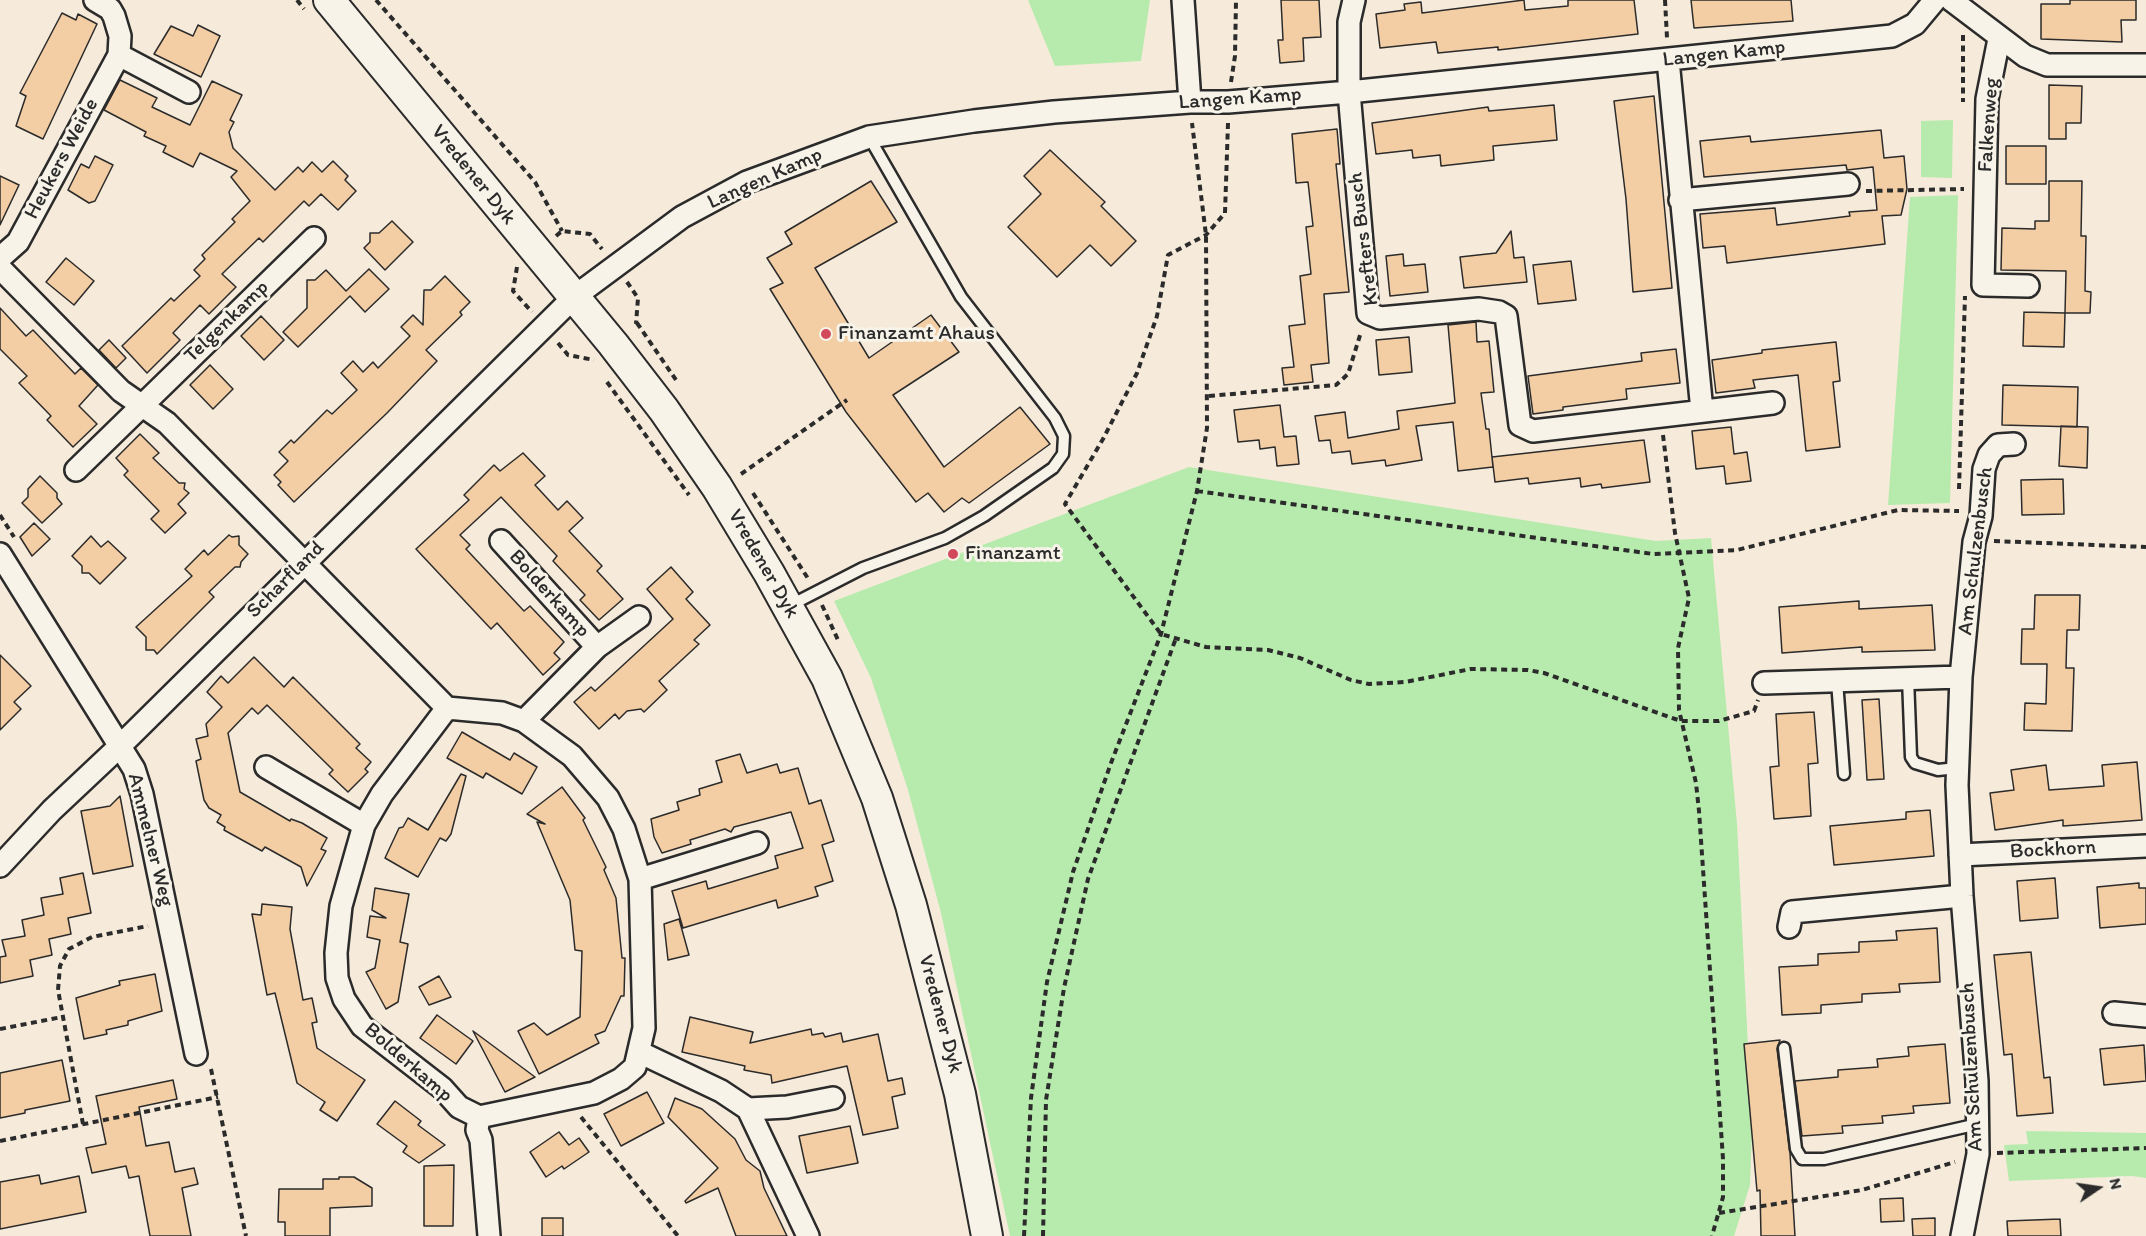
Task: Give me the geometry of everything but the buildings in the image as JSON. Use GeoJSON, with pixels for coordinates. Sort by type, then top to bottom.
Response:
{"type":"FeatureCollection","features":[{"type":"Feature","properties":{"kind":"main road","name":"Vredener Dyk"},"geometry":{"type":"LineString","coordinates":[[329,0],[657,400],[717,487],[788,606],[827,678],[877,798],[912,905],[960,1094],[987,1236]]}},
{"type":"Feature","properties":{"kind":"street"},"geometry":{"type":"LineString","coordinates":[[95,0],[110,9],[114,16],[120,36],[119,56],[189,92]]}},
{"type":"Feature","properties":{"kind":"street"},"geometry":{"type":"LineString","coordinates":[[1183,0],[1190,102]]}},
{"type":"Feature","properties":{"kind":"street","name":"Krefters Busch"},"geometry":{"type":"LineString","coordinates":[[1354,0],[1349,22],[1349,92],[1368,313],[1380,318],[1479,309],[1498,312],[1506,316],[1520,425],[1533,431],[1660,418],[1773,403]]}},
{"type":"Feature","properties":{"kind":"street","name":"Langen Kamp"},"geometry":{"type":"LineString","coordinates":[[574,297],[682,217],[747,182],[869,137],[1054,112],[1349,92],[1892,36],[1915,24],[1935,0]]}},
{"type":"Feature","properties":{"kind":"street"},"geometry":{"type":"LineString","coordinates":[[1951,0],[1999,39]]}},
{"type":"Feature","properties":{"kind":"street","name":"Falkenweg"},"geometry":{"type":"LineString","coordinates":[[2028,286],[1983,285],[1987,99],[1999,39],[2025,56],[2047,65],[2146,65]]}},
{"type":"Feature","properties":{"kind":"street","name":"Heukers Weide"},"geometry":{"type":"LineString","coordinates":[[0,258],[18,242],[119,56]]}},
{"type":"Feature","properties":{"kind":"street"},"geometry":{"type":"LineString","coordinates":[[1668,60],[1702,411]]}},
{"type":"Feature","properties":{"kind":"street"},"geometry":{"type":"LineString","coordinates":[[1680,200],[1848,184]]}},
{"type":"Feature","properties":{"kind":"street","name":"Telgenkamp"},"geometry":{"type":"LineString","coordinates":[[76,470],[314,238]]}},
{"type":"Feature","properties":{"kind":"street"},"geometry":{"type":"LineString","coordinates":[[0,268],[121,391],[167,423],[447,708],[502,713],[524,721],[572,756],[608,798],[624,830],[640,879],[644,1028],[635,1067],[621,1079],[594,1093],[479,1117],[477,1130],[481,1140],[489,1236]]}},
{"type":"Feature","properties":{"kind":"street","name":"Scharfland"},"geometry":{"type":"LineString","coordinates":[[0,866],[52,810],[120,746],[574,297]]}},
{"type":"Feature","properties":{"kind":"street","name":"Am Schulzenbusch"},"geometry":{"type":"LineString","coordinates":[[1962,1236],[1978,1154],[1978,1124],[1974,1032],[1960,855],[1957,768],[1962,677],[1974,542],[1981,516],[1984,469],[1989,455],[1998,445],[2014,444]]}},
{"type":"Feature","properties":{"kind":"street","name":"Bolderkamp"},"geometry":{"type":"LineString","coordinates":[[501,541],[597,647]]}},
{"type":"Feature","properties":{"kind":"street","name":"Ammelner Weg"},"geometry":{"type":"LineString","coordinates":[[0,554],[134,769],[142,794],[196,1054]]}},
{"type":"Feature","properties":{"kind":"street","name":"Bolderkamp"},"geometry":{"type":"LineString","coordinates":[[524,721],[597,647],[639,617]]}},
{"type":"Feature","properties":{"kind":"street"},"geometry":{"type":"LineString","coordinates":[[1764,683],[1962,677]]}},
{"type":"Feature","properties":{"kind":"street","name":"Bolderkamp"},"geometry":{"type":"LineString","coordinates":[[447,708],[382,794],[364,825],[341,906],[336,953],[337,978],[344,999],[362,1026],[442,1088],[459,1107],[479,1117]]}},
{"type":"Feature","properties":{"kind":"street"},"geometry":{"type":"LineString","coordinates":[[266,767],[364,825]]}},
{"type":"Feature","properties":{"kind":"street"},"geometry":{"type":"LineString","coordinates":[[640,879],[757,843]]}},
{"type":"Feature","properties":{"kind":"street","name":"Bockhorn"},"geometry":{"type":"LineString","coordinates":[[1960,855],[2146,846]]}},
{"type":"Feature","properties":{"kind":"street"},"geometry":{"type":"LineString","coordinates":[[1789,927],[1792,912],[1962,896]]}},
{"type":"Feature","properties":{"kind":"street"},"geometry":{"type":"LineString","coordinates":[[2114,1013],[2146,1016]]}},
{"type":"Feature","properties":{"kind":"street"},"geometry":{"type":"LineString","coordinates":[[639,1052],[720,1091],[748,1109],[808,1236]]}},
{"type":"Feature","properties":{"kind":"street"},"geometry":{"type":"LineString","coordinates":[[748,1109],[787,1107],[833,1098]]}},
{"type":"Feature","properties":{"kind":"lane"},"geometry":{"type":"LineString","coordinates":[[788,606],[863,568],[945,538],[974,522],[1053,468],[1063,454],[1064,436],[1055,418],[961,297],[869,137]]}},
{"type":"Feature","properties":{"kind":"lane"},"geometry":{"type":"LineString","coordinates":[[1908,678],[1911,757],[1914,763],[1938,770],[1957,768]]}},
{"type":"Feature","properties":{"kind":"lane"},"geometry":{"type":"LineString","coordinates":[[1837,681],[1844,774]]}},
{"type":"Feature","properties":{"kind":"lane"},"geometry":{"type":"LineString","coordinates":[[1784,1048],[1796,1149],[1802,1159],[1824,1159],[1978,1124]]}},
{"type":"Feature","properties":{"kind":"path"},"geometry":{"type":"LineString","coordinates":[[376,0],[535,182],[562,231]]}},
{"type":"Feature","properties":{"kind":"path"},"geometry":{"type":"LineString","coordinates":[[1236,0],[1235,56],[1227,102],[1228,176],[1225,213],[1206,235],[1168,255],[1157,316],[1137,373],[1103,439],[1065,504],[1161,634],[1206,647],[1268,650],[1300,658],[1351,680],[1369,684],[1405,682],[1471,669],[1528,670],[1544,673],[1681,721],[1719,721],[1754,711],[1764,683]]}},
{"type":"Feature","properties":{"kind":"path"},"geometry":{"type":"LineString","coordinates":[[1665,0],[1668,60]]}},
{"type":"Feature","properties":{"kind":"path"},"geometry":{"type":"LineString","coordinates":[[1024,1236],[1030,1098],[1047,982],[1073,872],[1111,763],[1161,634],[1197,491],[1207,428],[1209,396],[1206,235],[1190,102]]}},
{"type":"Feature","properties":{"kind":"path"},"geometry":{"type":"LineString","coordinates":[[1848,184],[1848,192],[1965,189]]}},
{"type":"Feature","properties":{"kind":"path"},"geometry":{"type":"LineString","coordinates":[[1209,396],[1336,385],[1348,374],[1368,313]]}},
{"type":"Feature","properties":{"kind":"path"},"geometry":{"type":"LineString","coordinates":[[606,381],[690,497]]}},
{"type":"Feature","properties":{"kind":"path"},"geometry":{"type":"LineString","coordinates":[[741,474],[847,400]]}},
{"type":"Feature","properties":{"kind":"path"},"geometry":{"type":"LineString","coordinates":[[1660,418],[1675,533],[1689,598],[1678,648],[1681,721],[1696,783],[1700,823],[1723,1159],[1723,1197],[1712,1236]]}},
{"type":"Feature","properties":{"kind":"path"},"geometry":{"type":"LineString","coordinates":[[1197,491],[1653,554],[1737,550],[1898,510],[1959,511]]}},
{"type":"Feature","properties":{"kind":"path"},"geometry":{"type":"LineString","coordinates":[[1974,542],[2146,546]]}},
{"type":"Feature","properties":{"kind":"path"},"geometry":{"type":"LineString","coordinates":[[1043,1236],[1046,1100],[1064,988],[1088,879],[1176,638]]}},
{"type":"Feature","properties":{"kind":"path"},"geometry":{"type":"LineString","coordinates":[[83,1124],[58,990],[60,966],[69,949],[92,937],[169,922]]}},
{"type":"Feature","properties":{"kind":"path"},"geometry":{"type":"LineString","coordinates":[[0,1029],[62,1017]]}},
{"type":"Feature","properties":{"kind":"path"},"geometry":{"type":"LineString","coordinates":[[196,1054],[210,1067],[246,1236]]}},
{"type":"Feature","properties":{"kind":"path"},"geometry":{"type":"LineString","coordinates":[[0,1140],[218,1097]]}},
{"type":"Feature","properties":{"kind":"path"},"geometry":{"type":"LineString","coordinates":[[568,1100],[678,1236]]}},
{"type":"Feature","properties":{"kind":"path"},"geometry":{"type":"LineString","coordinates":[[1719,1213],[1862,1190],[1978,1154],[2146,1148]]}},
{"type":"Feature","properties":{"kind":"green space"},"geometry":{"type":"Polygon","coordinates":[[[1028,0],[1150,0],[1141,61],[1055,66],[1028,0]]]}},
{"type":"Feature","properties":{"kind":"green space"},"geometry":{"type":"Polygon","coordinates":[[[1953,120],[1952,178],[1921,177],[1921,121],[1953,120]]]}},
{"type":"Feature","properties":{"kind":"green space"},"geometry":{"type":"Polygon","coordinates":[[[1958,195],[1950,503],[1888,505],[1910,197],[1958,195]]]}},
{"type":"Feature","properties":{"kind":"green space"},"geometry":{"type":"Polygon","coordinates":[[[1189,467],[1656,541],[1711,538],[1737,824],[1752,1129],[1750,1185],[1734,1236],[1010,1236],[941,913],[908,790],[871,678],[834,601],[1189,467]]]}},
{"type":"Feature","properties":{"kind":"green space"},"geometry":{"type":"Polygon","coordinates":[[[2026,1131],[2146,1133],[2146,1178],[2132,1176],[2009,1181],[2004,1145],[2028,1144],[2026,1131]]]}},
{"type":"Feature","properties":{"kind":"place","name":"Finanzamt Ahaus"},"geometry":{"type":"Point","coordinates":[826,334]}},
{"type":"Feature","properties":{"kind":"place","name":"Finanzamt"},"geometry":{"type":"Point","coordinates":[953,554]}}]}
